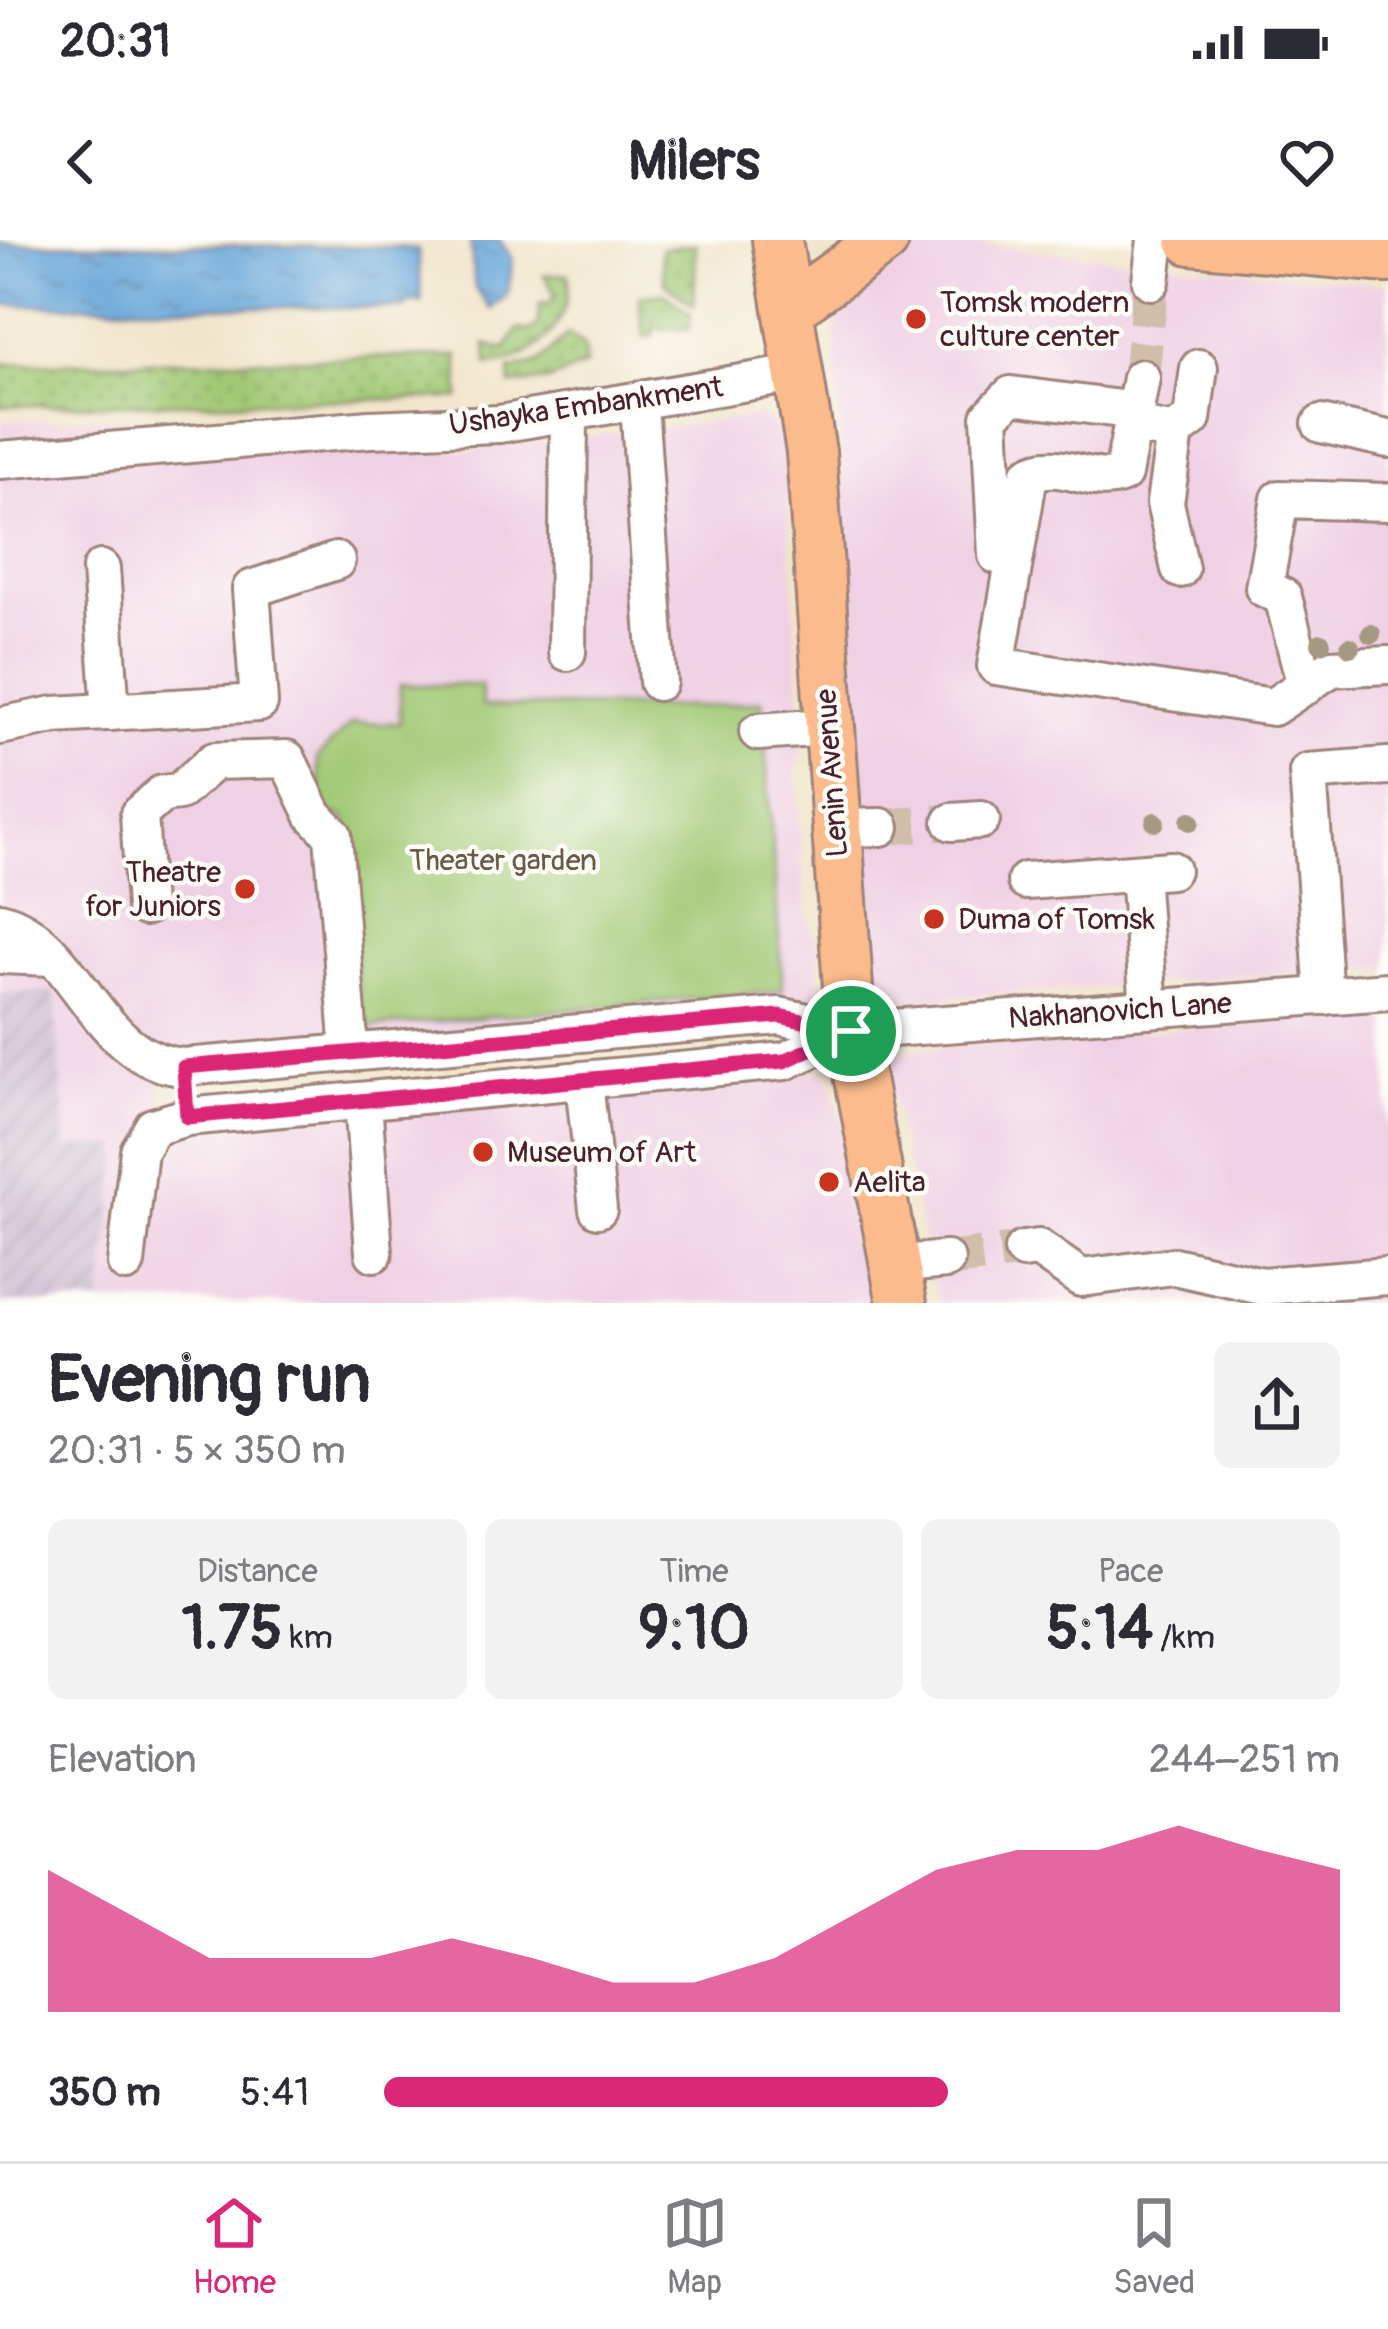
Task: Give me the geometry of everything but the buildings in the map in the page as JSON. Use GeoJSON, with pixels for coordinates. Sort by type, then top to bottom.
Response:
{"type":"FeatureCollection","features":[{"type":"Feature","properties":{"kind":"main road"},"geometry":{"type":"LineString","coordinates":[[1191,240],[1388,258]]}},
{"type":"Feature","properties":{"kind":"main road"},"geometry":{"type":"LineString","coordinates":[[777,242],[821,262],[876,244]]}},
{"type":"Feature","properties":{"kind":"main road","name":"Lenin Avenue"},"geometry":{"type":"LineString","coordinates":[[777,242],[811,452],[828,727],[858,827],[851,1031],[898,1284]]}},
{"type":"Feature","properties":{"kind":"main road"},"geometry":{"type":"LineString","coordinates":[[790,308],[876,244]]}},
{"type":"Feature","properties":{"kind":"street"},"geometry":{"type":"LineString","coordinates":[[1151,280],[1156,240]]}},
{"type":"Feature","properties":{"kind":"street"},"geometry":{"type":"LineString","coordinates":[[1180,569],[1165,503],[1172,434],[1192,419],[1199,368]]}},
{"type":"Feature","properties":{"kind":"street","name":"Ushayka Embankment"},"geometry":{"type":"LineString","coordinates":[[0,460],[370,429],[499,424],[639,404],[800,373]]}},
{"type":"Feature","properties":{"kind":"street"},"geometry":{"type":"LineString","coordinates":[[1014,556],[997,555],[991,417],[1011,395],[1137,405],[1172,434]]}},
{"type":"Feature","properties":{"kind":"street"},"geometry":{"type":"LineString","coordinates":[[639,404],[658,682]]}},
{"type":"Feature","properties":{"kind":"street"},"geometry":{"type":"LineString","coordinates":[[1137,405],[1127,467],[1116,478],[1047,467],[1030,475],[996,666],[1273,707],[1331,668],[1388,664]]}},
{"type":"Feature","properties":{"kind":"street"},"geometry":{"type":"LineString","coordinates":[[567,652],[569,414]]}},
{"type":"Feature","properties":{"kind":"street"},"geometry":{"type":"LineString","coordinates":[[1321,424],[1388,439]]}},
{"type":"Feature","properties":{"kind":"street"},"geometry":{"type":"LineString","coordinates":[[1306,686],[1283,597],[1264,589],[1280,499],[1388,502]]}},
{"type":"Feature","properties":{"kind":"street"},"geometry":{"type":"LineString","coordinates":[[0,726],[111,712],[259,703],[251,589],[336,561]]}},
{"type":"Feature","properties":{"kind":"street"},"geometry":{"type":"LineString","coordinates":[[101,569],[111,712]]}},
{"type":"Feature","properties":{"kind":"street"},"geometry":{"type":"LineString","coordinates":[[758,732],[828,727]]}},
{"type":"Feature","properties":{"kind":"street"},"geometry":{"type":"LineString","coordinates":[[145,907],[139,814],[162,794],[179,792],[214,760],[287,759],[314,815],[333,835],[350,1053]]}},
{"type":"Feature","properties":{"kind":"street"},"geometry":{"type":"LineString","coordinates":[[1324,996],[1308,772],[1388,766]]}},
{"type":"Feature","properties":{"kind":"street"},"geometry":{"type":"LineString","coordinates":[[1026,881],[1155,871],[1149,1009]]}},
{"type":"Feature","properties":{"kind":"street"},"geometry":{"type":"LineString","coordinates":[[0,921],[35,936],[121,1039],[164,1066],[184,1067],[187,1117],[153,1127],[140,1151],[126,1263]]}},
{"type":"Feature","properties":{"kind":"street"},"geometry":{"type":"LineString","coordinates":[[0,955],[52,957]]}},
{"type":"Feature","properties":{"kind":"street","name":"Nakhanovich Lane"},"geometry":{"type":"LineString","coordinates":[[184,1067],[779,1016],[851,1031],[1388,992]]}},
{"type":"Feature","properties":{"kind":"street"},"geometry":{"type":"LineString","coordinates":[[661,1026],[666,1074]]}},
{"type":"Feature","properties":{"kind":"street","name":"Nakhanovich Lane"},"geometry":{"type":"LineString","coordinates":[[187,1117],[784,1061],[851,1031]]}},
{"type":"Feature","properties":{"kind":"street"},"geometry":{"type":"LineString","coordinates":[[472,1043],[476,1091]]}},
{"type":"Feature","properties":{"kind":"street"},"geometry":{"type":"LineString","coordinates":[[584,1082],[598,1209]]}},
{"type":"Feature","properties":{"kind":"street"},"geometry":{"type":"LineString","coordinates":[[363,1101],[374,1253]]}},
{"type":"Feature","properties":{"kind":"street"},"geometry":{"type":"LineString","coordinates":[[1023,1250],[1038,1248],[1081,1278],[1174,1266],[1262,1286],[1388,1276]]}},
{"type":"Feature","properties":{"kind":"street"},"geometry":{"type":"LineString","coordinates":[[898,1284],[946,1259]]}},
{"type":"Feature","properties":{"kind":"shaded area"},"geometry":{"type":"Polygon","coordinates":[[[933,240],[1388,285],[1388,967],[890,1002],[875,992],[834,333],[840,319],[915,247],[933,240]]]}},
{"type":"Feature","properties":{"kind":"shaded area"},"geometry":{"type":"Polygon","coordinates":[[[369,414],[372,454],[472,450],[760,416],[776,428],[783,440],[804,742],[796,771],[806,912],[819,952],[819,1001],[159,1061],[162,1132],[820,1070],[832,1083],[879,1303],[101,1303],[119,1146],[67,1148],[54,991],[0,994],[0,421],[369,414]]]}},
{"type":"Feature","properties":{"kind":"shaded area"},"geometry":{"type":"Polygon","coordinates":[[[54,991],[67,1147],[120,1146],[101,1303],[0,1303],[0,994],[54,991]]]}},
{"type":"Feature","properties":{"kind":"shaded area"},"geometry":{"type":"Polygon","coordinates":[[[1388,1011],[1388,1303],[938,1303],[887,1071],[896,1052],[1388,1011]]]}},
{"type":"Feature","properties":{"kind":"green space"},"geometry":{"type":"Polygon","coordinates":[[[696,244],[694,305],[665,283],[661,249],[696,244]]]}},
{"type":"Feature","properties":{"kind":"green space"},"geometry":{"type":"Polygon","coordinates":[[[569,274],[564,308],[548,336],[521,356],[488,365],[486,344],[505,350],[518,329],[531,331],[538,325],[539,304],[551,302],[555,294],[544,275],[569,274]]]}},
{"type":"Feature","properties":{"kind":"green space"},"geometry":{"type":"Polygon","coordinates":[[[664,293],[691,314],[689,329],[653,328],[654,336],[644,337],[639,296],[664,293]]]}},
{"type":"Feature","properties":{"kind":"green space"},"geometry":{"type":"Polygon","coordinates":[[[568,334],[584,346],[586,365],[548,381],[511,385],[510,370],[539,363],[568,334]]]}},
{"type":"Feature","properties":{"kind":"green space"},"geometry":{"type":"Polygon","coordinates":[[[458,356],[460,398],[0,406],[0,364],[458,356]]]}},
{"type":"Feature","properties":{"kind":"green space","name":"Theater garden"},"geometry":{"type":"Polygon","coordinates":[[[400,685],[481,685],[482,706],[699,707],[762,701],[783,991],[361,1028],[345,817],[323,813],[317,758],[352,723],[400,723],[400,685]]]}},
{"type":"Feature","properties":{"kind":"water"},"geometry":{"type":"Polygon","coordinates":[[[470,240],[500,240],[513,260],[508,294],[491,309],[475,289],[470,240]]]}},
{"type":"Feature","properties":{"kind":"water"},"geometry":{"type":"Polygon","coordinates":[[[0,243],[401,247],[418,250],[422,302],[405,303],[405,308],[0,305],[0,243]]]}},
{"type":"Feature","properties":{"kind":"tunnel"},"geometry":{"type":"LineString","coordinates":[[1141,378],[1151,281]]}},
{"type":"Feature","properties":{"kind":"tunnel"},"geometry":{"type":"LineString","coordinates":[[881,827],[952,822]]}},
{"type":"Feature","properties":{"kind":"tunnel"},"geometry":{"type":"LineString","coordinates":[[946,1260],[1023,1250]]}},
{"type":"Feature","properties":{"kind":"place","name":"Tomsk modern culture center"},"geometry":{"type":"Point","coordinates":[916,319]}},
{"type":"Feature","properties":{"kind":"place","name":"Theatre for Juniors"},"geometry":{"type":"Point","coordinates":[245,889]}},
{"type":"Feature","properties":{"kind":"place","name":"Duma of Tomsk"},"geometry":{"type":"Point","coordinates":[934,919]}},
{"type":"Feature","properties":{"kind":"place","name":"Museum of Art"},"geometry":{"type":"Point","coordinates":[483,1152]}},
{"type":"Feature","properties":{"kind":"place","name":"Aelita"},"geometry":{"type":"Point","coordinates":[829,1182]}},
{"type":"Feature","properties":{"kind":"route"},"geometry":{"type":"LineString","coordinates":[[779,1016],[851,1031],[803,1057],[784,1061],[187,1117],[184,1067],[779,1016]]}}]}
